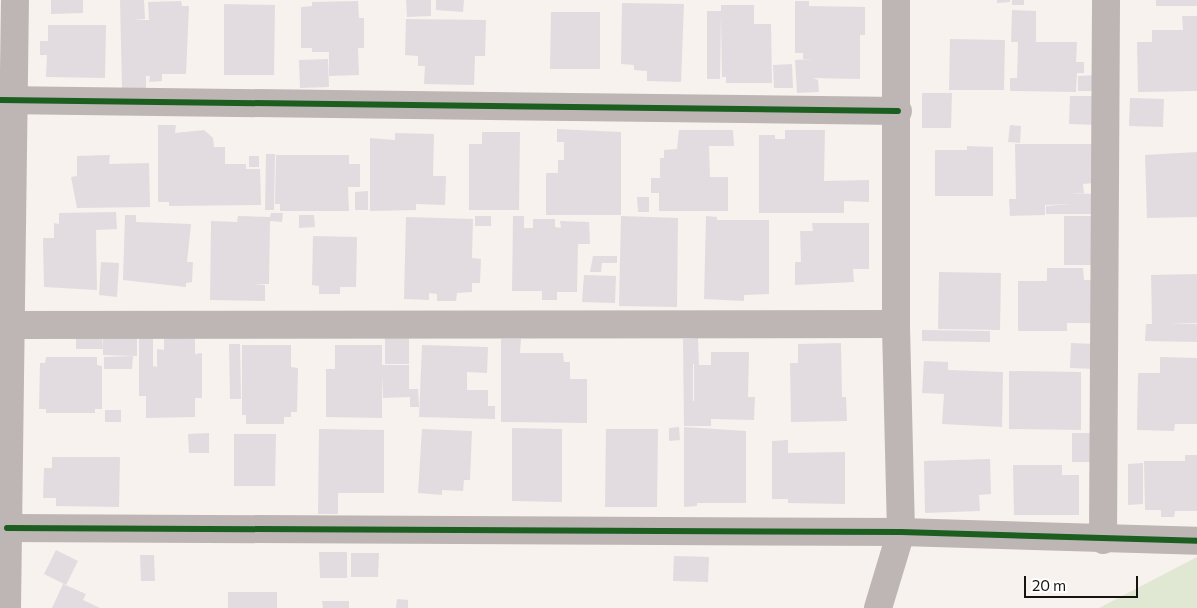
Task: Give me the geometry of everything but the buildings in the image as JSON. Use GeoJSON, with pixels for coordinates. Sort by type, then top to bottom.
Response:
{"type":"FeatureCollection","features":[{"type":"Feature","properties":{"kind":"street"},"geometry":{"type":"LineString","coordinates":[[7,608],[8,528],[5,325],[7,100],[15,0]]}},
{"type":"Feature","properties":{"kind":"street"},"geometry":{"type":"LineString","coordinates":[[878,608],[901,532],[896,324],[898,111],[896,0]]}},
{"type":"Feature","properties":{"kind":"street"},"geometry":{"type":"LineString","coordinates":[[1103,540],[1106,0]]}},
{"type":"Feature","properties":{"kind":"street"},"geometry":{"type":"LineString","coordinates":[[7,100],[898,111]]}},
{"type":"Feature","properties":{"kind":"street"},"geometry":{"type":"LineString","coordinates":[[5,325],[896,324]]}},
{"type":"Feature","properties":{"kind":"street"},"geometry":{"type":"LineString","coordinates":[[8,528],[901,532],[1103,540],[1197,541]]}},
{"type":"Feature","properties":{"kind":"green space"},"geometry":{"type":"Polygon","coordinates":[[[1197,557],[1197,608],[1099,608],[1197,557]]]}},
{"type":"Feature","properties":{"kind":"cycle path"},"geometry":{"type":"LineString","coordinates":[[0,100],[898,111]]}},
{"type":"Feature","properties":{"kind":"cycle path"},"geometry":{"type":"LineString","coordinates":[[7,528],[901,532],[1197,541]]}}]}
